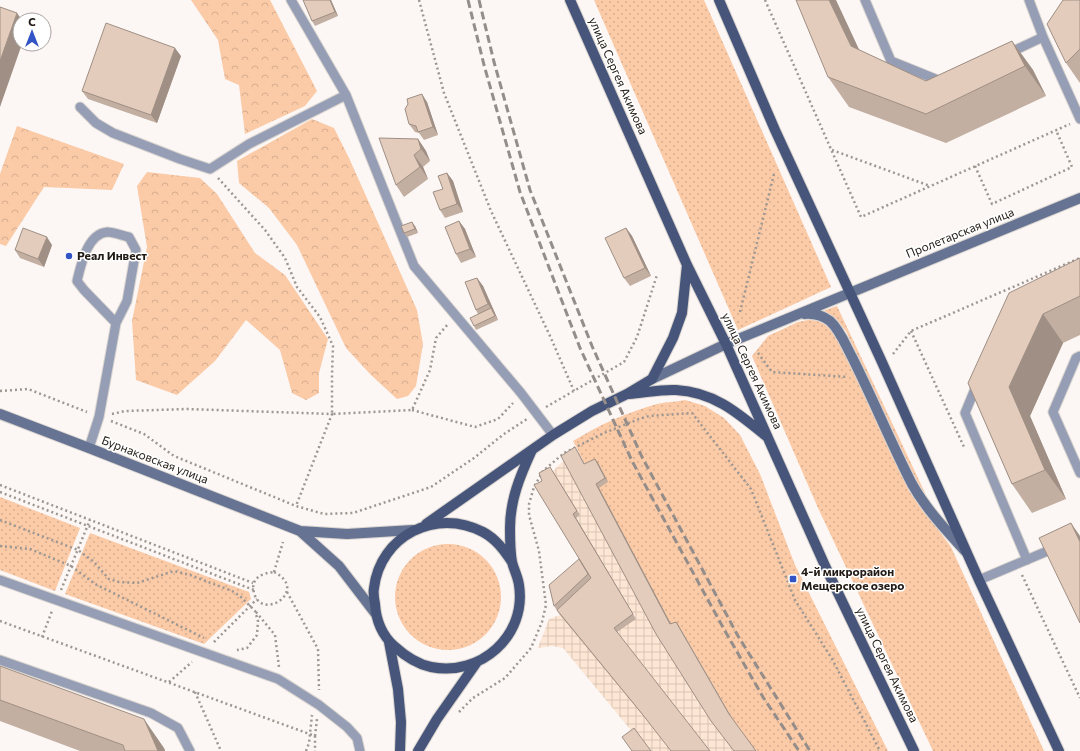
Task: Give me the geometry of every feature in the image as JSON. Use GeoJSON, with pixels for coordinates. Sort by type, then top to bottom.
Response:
{"type":"FeatureCollection","features":[{"type":"Feature","properties":{"kind":"main road","name":"улица Сергея Акимова"},"geometry":{"type":"LineString","coordinates":[[570,0],[687,265],[726,344],[826,568],[914,751]]}},
{"type":"Feature","properties":{"kind":"main road"},"geometry":{"type":"LineString","coordinates":[[719,0],[775,130],[979,580],[1059,751]]}},
{"type":"Feature","properties":{"kind":"main road","name":"Пролетарская улица"},"geometry":{"type":"LineString","coordinates":[[652,379],[726,344],[1080,198]]}},
{"type":"Feature","properties":{"kind":"main road"},"geometry":{"type":"LineString","coordinates":[[300,531],[347,534],[418,528],[443,522],[464,524],[484,532],[500,545],[512,562],[520,584],[519,608],[512,630],[497,649],[478,662],[454,669],[430,667],[407,658],[389,642],[381,628],[376,613],[374,589],[380,565],[394,545],[418,528],[532,450],[553,435],[592,411],[627,394],[652,379],[674,338],[682,312],[687,265]]}},
{"type":"Feature","properties":{"kind":"main road"},"geometry":{"type":"LineString","coordinates":[[800,314],[812,313],[823,317],[831,322],[838,332],[913,485],[931,513],[969,556]]}},
{"type":"Feature","properties":{"kind":"main road"},"geometry":{"type":"LineString","coordinates":[[627,394],[676,390],[698,394],[716,400],[737,412],[768,437]]}},
{"type":"Feature","properties":{"kind":"main road","name":"Бурнаковская улица"},"geometry":{"type":"LineString","coordinates":[[0,414],[300,531]]}},
{"type":"Feature","properties":{"kind":"main road"},"geometry":{"type":"LineString","coordinates":[[512,562],[510,528],[513,499],[520,476],[532,450]]}},
{"type":"Feature","properties":{"kind":"main road"},"geometry":{"type":"LineString","coordinates":[[300,531],[339,566],[376,613]]}},
{"type":"Feature","properties":{"kind":"main road"},"geometry":{"type":"LineString","coordinates":[[389,642],[398,688],[401,722],[400,751]]}},
{"type":"Feature","properties":{"kind":"main road"},"geometry":{"type":"LineString","coordinates":[[418,751],[437,719],[478,662]]}},
{"type":"Feature","properties":{"kind":"lane"},"geometry":{"type":"LineString","coordinates":[[291,0],[346,95],[414,266],[537,413],[553,435]]}},
{"type":"Feature","properties":{"kind":"lane"},"geometry":{"type":"LineString","coordinates":[[865,0],[890,61],[947,83],[954,80]]}},
{"type":"Feature","properties":{"kind":"lane"},"geometry":{"type":"LineString","coordinates":[[1029,0],[1077,120]]}},
{"type":"Feature","properties":{"kind":"lane"},"geometry":{"type":"LineString","coordinates":[[1002,56],[1043,37]]}},
{"type":"Feature","properties":{"kind":"lane"},"geometry":{"type":"LineString","coordinates":[[80,107],[96,124],[113,133],[210,169],[249,144],[346,95]]}},
{"type":"Feature","properties":{"kind":"lane"},"geometry":{"type":"LineString","coordinates":[[89,448],[99,417],[116,323],[127,301],[136,250],[129,237],[107,232],[96,237],[83,255],[77,280],[84,290],[116,323]]}},
{"type":"Feature","properties":{"kind":"lane"},"geometry":{"type":"LineString","coordinates":[[1080,356],[1076,358],[1053,412],[1080,473]]}},
{"type":"Feature","properties":{"kind":"lane"},"geometry":{"type":"LineString","coordinates":[[980,377],[965,413],[1027,560]]}},
{"type":"Feature","properties":{"kind":"lane"},"geometry":{"type":"LineString","coordinates":[[979,580],[1067,543]]}},
{"type":"Feature","properties":{"kind":"lane"},"geometry":{"type":"LineString","coordinates":[[0,580],[278,679],[316,703],[347,727],[357,738],[360,751]]}},
{"type":"Feature","properties":{"kind":"lane"},"geometry":{"type":"LineString","coordinates":[[0,660],[151,713],[178,728],[190,751]]}},
{"type":"Feature","properties":{"kind":"path"},"geometry":{"type":"LineString","coordinates":[[419,0],[444,93],[491,211],[574,390]]}},
{"type":"Feature","properties":{"kind":"path"},"geometry":{"type":"LineString","coordinates":[[765,0],[861,217],[1077,120]]}},
{"type":"Feature","properties":{"kind":"path"},"geometry":{"type":"LineString","coordinates":[[975,166],[992,204],[1072,167],[1056,130]]}},
{"type":"Feature","properties":{"kind":"path"},"geometry":{"type":"LineString","coordinates":[[831,150],[931,186]]}},
{"type":"Feature","properties":{"kind":"path"},"geometry":{"type":"LineString","coordinates":[[210,169],[265,230],[285,258],[297,287],[320,317],[333,346],[332,414],[296,506]]}},
{"type":"Feature","properties":{"kind":"path"},"geometry":{"type":"LineString","coordinates":[[740,312],[774,174]]}},
{"type":"Feature","properties":{"kind":"path"},"geometry":{"type":"LineString","coordinates":[[892,354],[911,331],[1080,258]]}},
{"type":"Feature","properties":{"kind":"path"},"geometry":{"type":"LineString","coordinates":[[0,390],[28,389],[144,434],[174,456],[296,506],[324,514],[353,513],[432,487],[474,458],[504,434],[574,390],[624,362],[637,337],[657,275]]}},
{"type":"Feature","properties":{"kind":"path"},"geometry":{"type":"LineString","coordinates":[[412,410],[430,370],[436,338],[455,316]]}},
{"type":"Feature","properties":{"kind":"path"},"geometry":{"type":"LineString","coordinates":[[758,353],[772,372],[848,376]]}},
{"type":"Feature","properties":{"kind":"path"},"geometry":{"type":"LineString","coordinates":[[99,417],[125,411],[187,409],[332,414],[412,410],[475,427],[498,419],[521,394]]}},
{"type":"Feature","properties":{"kind":"path"},"geometry":{"type":"LineString","coordinates":[[458,713],[474,698],[505,678],[531,648],[542,622],[546,605],[539,551],[530,515],[529,504],[534,487],[543,471],[564,454],[604,433],[639,419],[649,416],[692,413],[750,489],[795,600],[832,660],[880,751]]}},
{"type":"Feature","properties":{"kind":"path"},"geometry":{"type":"LineString","coordinates":[[0,485],[253,583]]}},
{"type":"Feature","properties":{"kind":"path"},"geometry":{"type":"LineString","coordinates":[[0,492],[254,590]]}},
{"type":"Feature","properties":{"kind":"path"},"geometry":{"type":"LineString","coordinates":[[0,520],[78,550],[94,562],[108,579],[119,582],[137,583],[174,571],[190,575],[232,591],[240,596],[255,610],[275,635],[279,669]]}},
{"type":"Feature","properties":{"kind":"path"},"geometry":{"type":"LineString","coordinates":[[42,637],[90,520]]}},
{"type":"Feature","properties":{"kind":"path"},"geometry":{"type":"LineString","coordinates":[[274,572],[283,542]]}},
{"type":"Feature","properties":{"kind":"path"},"geometry":{"type":"LineString","coordinates":[[0,546],[30,550],[71,566],[95,584],[207,639]]}},
{"type":"Feature","properties":{"kind":"path"},"geometry":{"type":"LineString","coordinates":[[287,592],[281,601],[275,604],[267,605],[257,599],[253,583],[258,576],[266,573],[274,572],[283,579],[287,585],[287,592],[318,649],[315,751]]}},
{"type":"Feature","properties":{"kind":"path"},"geometry":{"type":"LineString","coordinates":[[235,650],[247,648],[257,635],[258,621],[255,610]]}},
{"type":"Feature","properties":{"kind":"path"},"geometry":{"type":"LineString","coordinates":[[0,620],[42,637],[315,736]]}},
{"type":"Feature","properties":{"kind":"path"},"geometry":{"type":"LineString","coordinates":[[214,642],[219,645]]}},
{"type":"Feature","properties":{"kind":"path"},"geometry":{"type":"LineString","coordinates":[[195,692],[221,751]]}},
{"type":"Feature","properties":{"kind":"path"},"geometry":{"type":"LineString","coordinates":[[306,751],[316,703]]}},
{"type":"Feature","properties":{"kind":"shaded area"},"geometry":{"type":"Polygon","coordinates":[[[578,452],[598,463],[608,482],[599,488],[732,718],[756,751],[651,751],[634,734],[563,648],[552,646],[538,648],[549,619],[560,615],[594,582],[553,471],[564,460],[578,452]]]}},
{"type":"Feature","properties":{"kind":"green space"},"geometry":{"type":"Polygon","coordinates":[[[191,0],[270,0],[317,91],[305,106],[245,134],[239,85],[225,79],[218,40],[191,0]]]}},
{"type":"Feature","properties":{"kind":"green space"},"geometry":{"type":"Polygon","coordinates":[[[594,0],[704,0],[831,287],[738,330],[594,0]]]}},
{"type":"Feature","properties":{"kind":"green space"},"geometry":{"type":"Polygon","coordinates":[[[312,119],[334,128],[417,310],[423,344],[416,386],[408,396],[397,399],[371,375],[346,348],[297,245],[269,208],[239,183],[237,161],[312,119]]]}},
{"type":"Feature","properties":{"kind":"green space"},"geometry":{"type":"Polygon","coordinates":[[[17,126],[124,164],[112,190],[44,187],[6,246],[0,244],[0,174],[17,126]]]}},
{"type":"Feature","properties":{"kind":"green space"},"geometry":{"type":"Polygon","coordinates":[[[147,172],[200,178],[217,194],[255,253],[285,275],[328,339],[319,373],[319,393],[306,400],[292,393],[280,350],[246,320],[215,361],[177,395],[136,380],[132,321],[147,247],[137,186],[147,172]]]}},
{"type":"Feature","properties":{"kind":"green space"},"geometry":{"type":"Polygon","coordinates":[[[837,306],[926,495],[913,477],[846,331],[836,319],[823,311],[837,306]]]}},
{"type":"Feature","properties":{"kind":"green space"},"geometry":{"type":"Polygon","coordinates":[[[808,320],[818,321],[826,325],[838,339],[909,491],[951,547],[1044,751],[933,751],[818,508],[752,356],[768,336],[798,322],[808,320]]]}},
{"type":"Feature","properties":{"kind":"green space"},"geometry":{"type":"Polygon","coordinates":[[[685,400],[705,406],[724,418],[740,435],[760,474],[795,565],[888,751],[756,751],[732,718],[679,626],[673,628],[573,441],[603,424],[635,411],[657,404],[685,400]]]}},
{"type":"Feature","properties":{"kind":"green space"},"geometry":{"type":"Polygon","coordinates":[[[0,497],[80,528],[55,591],[0,570],[0,497]]]}},
{"type":"Feature","properties":{"kind":"green space"},"geometry":{"type":"Polygon","coordinates":[[[90,533],[249,592],[251,599],[204,644],[65,594],[90,533]]]}},
{"type":"Feature","properties":{"kind":"green space"},"geometry":{"type":"Polygon","coordinates":[[[448,544],[468,548],[486,559],[497,577],[501,597],[497,617],[486,635],[468,646],[448,650],[428,646],[410,635],[399,617],[395,597],[399,577],[410,559],[428,548],[448,544]]]}},
{"type":"Feature","properties":{"kind":"building"},"geometry":{"type":"Polygon","coordinates":[[[303,0],[330,0],[335,12],[312,21],[303,0]]]}},
{"type":"Feature","properties":{"kind":"building"},"geometry":{"type":"Polygon","coordinates":[[[796,0],[829,0],[851,46],[926,81],[1012,41],[1025,66],[926,114],[828,77],[796,0]]]}},
{"type":"Feature","properties":{"kind":"building"},"geometry":{"type":"Polygon","coordinates":[[[1063,0],[1080,0],[1080,49],[1066,63],[1047,24],[1063,0]]]}},
{"type":"Feature","properties":{"kind":"building"},"geometry":{"type":"Polygon","coordinates":[[[0,7],[14,12],[12,12],[12,27],[0,61],[0,7]]]}},
{"type":"Feature","properties":{"kind":"building"},"geometry":{"type":"Polygon","coordinates":[[[106,23],[175,48],[151,115],[82,91],[106,23]]]}},
{"type":"Feature","properties":{"kind":"building"},"geometry":{"type":"Polygon","coordinates":[[[422,94],[433,127],[418,132],[416,126],[409,124],[405,109],[408,104],[407,99],[422,94]]]}},
{"type":"Feature","properties":{"kind":"building"},"geometry":{"type":"Polygon","coordinates":[[[379,138],[418,139],[421,149],[414,155],[420,167],[396,185],[379,138]]]}},
{"type":"Feature","properties":{"kind":"building"},"geometry":{"type":"Polygon","coordinates":[[[447,173],[457,204],[440,210],[433,192],[443,189],[438,176],[447,173]]]}},
{"type":"Feature","properties":{"kind":"building"},"geometry":{"type":"Polygon","coordinates":[[[459,221],[470,249],[456,254],[445,227],[459,221]]]}},
{"type":"Feature","properties":{"kind":"building"},"geometry":{"type":"Polygon","coordinates":[[[412,222],[415,229],[404,233],[401,226],[412,222]]]}},
{"type":"Feature","properties":{"kind":"building"},"geometry":{"type":"Polygon","coordinates":[[[23,228],[47,237],[38,259],[15,250],[23,228]]]}},
{"type":"Feature","properties":{"kind":"building"},"geometry":{"type":"Polygon","coordinates":[[[626,228],[645,268],[624,278],[605,238],[626,228]]]}},
{"type":"Feature","properties":{"kind":"building"},"geometry":{"type":"Polygon","coordinates":[[[1080,258],[1080,296],[1043,314],[1009,387],[1045,470],[1012,484],[968,383],[1009,293],[1080,258]]]}},
{"type":"Feature","properties":{"kind":"building"},"geometry":{"type":"Polygon","coordinates":[[[477,278],[488,304],[476,310],[465,282],[477,278]]]}},
{"type":"Feature","properties":{"kind":"building"},"geometry":{"type":"Polygon","coordinates":[[[491,308],[495,316],[474,326],[470,318],[491,308]]]}},
{"type":"Feature","properties":{"kind":"building"},"geometry":{"type":"Polygon","coordinates":[[[575,447],[584,464],[595,459],[605,478],[596,484],[670,624],[676,622],[729,714],[756,751],[734,751],[711,721],[656,634],[561,456],[575,447]]]}},
{"type":"Feature","properties":{"kind":"building"},"geometry":{"type":"Polygon","coordinates":[[[550,467],[577,511],[573,514],[633,614],[614,628],[710,751],[671,751],[557,610],[591,578],[534,485],[542,481],[539,473],[550,467]]]}},
{"type":"Feature","properties":{"kind":"building"},"geometry":{"type":"Polygon","coordinates":[[[1071,523],[1080,542],[1080,623],[1039,538],[1071,523]]]}},
{"type":"Feature","properties":{"kind":"building"},"geometry":{"type":"Polygon","coordinates":[[[579,559],[588,574],[554,606],[549,585],[579,559]]]}},
{"type":"Feature","properties":{"kind":"building"},"geometry":{"type":"Polygon","coordinates":[[[0,666],[144,719],[158,751],[125,751],[123,745],[0,700],[0,666]]]}},
{"type":"Feature","properties":{"kind":"building"},"geometry":{"type":"Polygon","coordinates":[[[634,728],[651,751],[632,751],[622,737],[634,728]]]}},
{"type":"Feature","properties":{"kind":"railway"},"geometry":{"type":"LineString","coordinates":[[468,0],[484,65],[520,192],[580,348],[632,461],[763,697],[799,751]]}},
{"type":"Feature","properties":{"kind":"railway"},"geometry":{"type":"LineString","coordinates":[[479,0],[494,62],[530,190],[592,346],[642,457],[738,636],[810,751]]}},
{"type":"Feature","properties":{"kind":"place","name":"Реал Инвест"},"geometry":{"type":"Point","coordinates":[69,256]}},
{"type":"Feature","properties":{"kind":"place","name":"4-й микрорайон Мещерское озеро"},"geometry":{"type":"Point","coordinates":[793,579]}}]}
